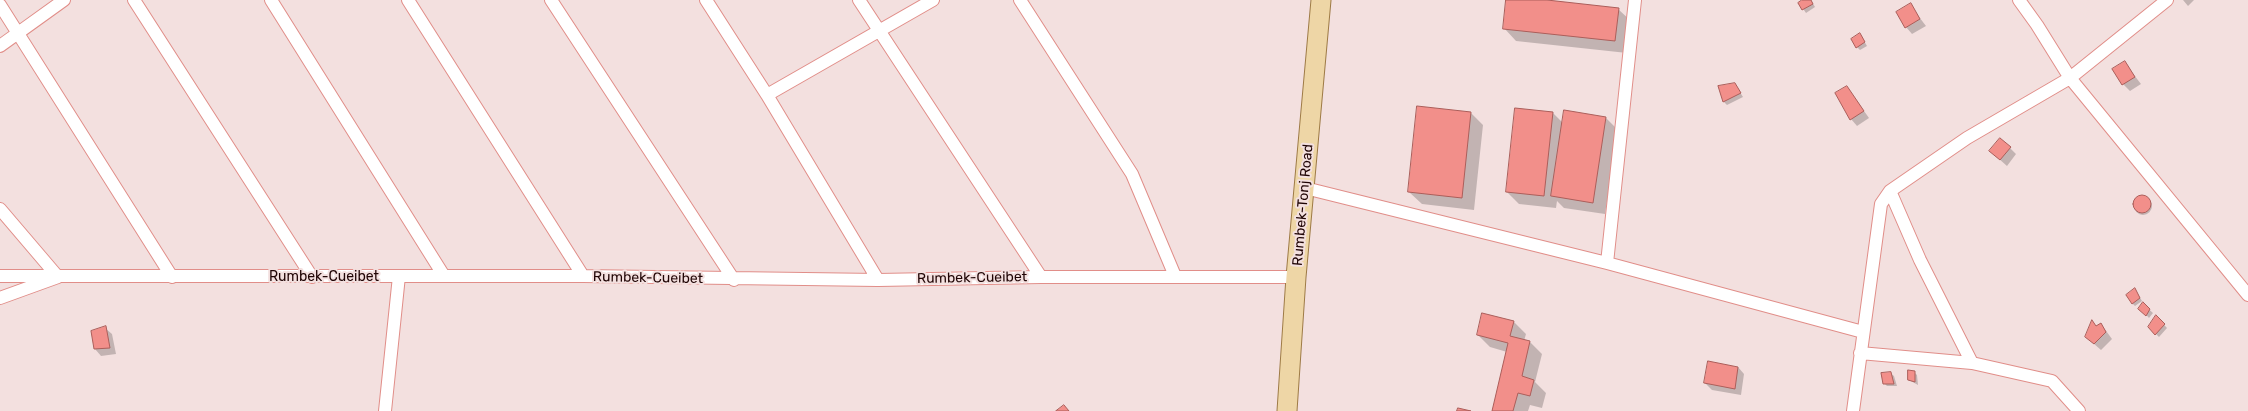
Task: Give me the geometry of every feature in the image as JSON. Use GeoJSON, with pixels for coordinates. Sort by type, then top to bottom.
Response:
{"type":"FeatureCollection","features":[{"type":"Feature","properties":{"kind":"main road","name":"Rumbek-Tonj Road"},"geometry":{"type":"LineString","coordinates":[[1288,411],[1296,277],[1321,0]]}},
{"type":"Feature","properties":{"kind":"street"},"geometry":{"type":"LineString","coordinates":[[0,46],[64,0]]}},
{"type":"Feature","properties":{"kind":"street"},"geometry":{"type":"LineString","coordinates":[[134,0],[312,277]]}},
{"type":"Feature","properties":{"kind":"street"},"geometry":{"type":"LineString","coordinates":[[271,0],[444,276]]}},
{"type":"Feature","properties":{"kind":"street"},"geometry":{"type":"LineString","coordinates":[[408,0],[583,276]]}},
{"type":"Feature","properties":{"kind":"street"},"geometry":{"type":"LineString","coordinates":[[551,0],[734,280]]}},
{"type":"Feature","properties":{"kind":"street"},"geometry":{"type":"LineString","coordinates":[[706,0],[767,95],[878,280]]}},
{"type":"Feature","properties":{"kind":"street"},"geometry":{"type":"LineString","coordinates":[[859,0],[1041,277]]}},
{"type":"Feature","properties":{"kind":"street"},"geometry":{"type":"LineString","coordinates":[[767,95],[933,0]]}},
{"type":"Feature","properties":{"kind":"street"},"geometry":{"type":"LineString","coordinates":[[1020,0],[1132,174],[1175,276]]}},
{"type":"Feature","properties":{"kind":"street"},"geometry":{"type":"LineString","coordinates":[[1607,263],[1635,0]]}},
{"type":"Feature","properties":{"kind":"street"},"geometry":{"type":"LineString","coordinates":[[2018,0],[2038,25],[2070,78],[2244,282],[2248,296]]}},
{"type":"Feature","properties":{"kind":"street"},"geometry":{"type":"LineString","coordinates":[[1853,411],[1881,204],[1890,191],[1967,138],[2070,78],[2167,0]]}},
{"type":"Feature","properties":{"kind":"street"},"geometry":{"type":"LineString","coordinates":[[0,5],[172,277]]}},
{"type":"Feature","properties":{"kind":"street"},"geometry":{"type":"LineString","coordinates":[[1305,188],[1607,263],[1863,332]]}},
{"type":"Feature","properties":{"kind":"street"},"geometry":{"type":"LineString","coordinates":[[1890,191],[1920,260],[1972,363]]}},
{"type":"Feature","properties":{"kind":"street"},"geometry":{"type":"LineString","coordinates":[[0,209],[58,276],[0,298]]}},
{"type":"Feature","properties":{"kind":"street","name":"Rumbek-Cueibet"},"geometry":{"type":"LineString","coordinates":[[0,276],[583,276],[734,280],[878,280],[1175,276],[1296,277]]}},
{"type":"Feature","properties":{"kind":"street"},"geometry":{"type":"LineString","coordinates":[[385,411],[399,276]]}},
{"type":"Feature","properties":{"kind":"street"},"geometry":{"type":"LineString","coordinates":[[1860,353],[1972,363],[2052,381],[2079,411]]}},
{"type":"Feature","properties":{"kind":"building"},"geometry":{"type":"Polygon","coordinates":[[[1506,0],[1547,0],[1619,8],[1615,41],[1503,29],[1506,0]]]}},
{"type":"Feature","properties":{"kind":"building"},"geometry":{"type":"Polygon","coordinates":[[[1802,0],[1811,0],[1813,4],[1802,10],[1798,3],[1802,0]]]}},
{"type":"Feature","properties":{"kind":"building"},"geometry":{"type":"Polygon","coordinates":[[[1911,3],[1920,19],[1905,28],[1896,12],[1911,3]]]}},
{"type":"Feature","properties":{"kind":"building"},"geometry":{"type":"Polygon","coordinates":[[[1860,33],[1865,42],[1856,48],[1851,39],[1860,33]]]}},
{"type":"Feature","properties":{"kind":"building"},"geometry":{"type":"Polygon","coordinates":[[[2125,61],[2135,77],[2122,85],[2112,69],[2125,61]]]}},
{"type":"Feature","properties":{"kind":"building"},"geometry":{"type":"Polygon","coordinates":[[[1735,83],[1741,93],[1723,102],[1718,86],[1735,83]]]}},
{"type":"Feature","properties":{"kind":"building"},"geometry":{"type":"Polygon","coordinates":[[[1847,86],[1864,111],[1850,120],[1835,93],[1847,86]]]}},
{"type":"Feature","properties":{"kind":"building"},"geometry":{"type":"Polygon","coordinates":[[[1417,106],[1471,112],[1462,198],[1408,192],[1417,106]]]}},
{"type":"Feature","properties":{"kind":"building"},"geometry":{"type":"Polygon","coordinates":[[[1515,108],[1553,112],[1544,196],[1506,192],[1515,108]]]}},
{"type":"Feature","properties":{"kind":"building"},"geometry":{"type":"Polygon","coordinates":[[[1564,110],[1606,117],[1593,203],[1551,196],[1564,110]]]}},
{"type":"Feature","properties":{"kind":"building"},"geometry":{"type":"Polygon","coordinates":[[[2000,138],[2011,147],[2000,160],[1989,151],[2000,138]]]}},
{"type":"Feature","properties":{"kind":"building"},"geometry":{"type":"Polygon","coordinates":[[[2142,195],[2148,198],[2151,204],[2148,210],[2142,213],[2136,210],[2133,204],[2136,198],[2142,195]]]}},
{"type":"Feature","properties":{"kind":"building"},"geometry":{"type":"Polygon","coordinates":[[[2135,288],[2140,298],[2132,304],[2126,295],[2135,288]]]}},
{"type":"Feature","properties":{"kind":"building"},"geometry":{"type":"Polygon","coordinates":[[[2143,302],[2150,309],[2146,316],[2138,309],[2143,302]]]}},
{"type":"Feature","properties":{"kind":"building"},"geometry":{"type":"Polygon","coordinates":[[[1482,313],[1514,321],[1510,336],[1530,341],[1522,376],[1534,380],[1530,396],[1518,393],[1513,411],[1492,411],[1508,343],[1477,335],[1482,313]]]}},
{"type":"Feature","properties":{"kind":"building"},"geometry":{"type":"Polygon","coordinates":[[[2156,315],[2165,324],[2155,335],[2148,327],[2156,315]]]}},
{"type":"Feature","properties":{"kind":"building"},"geometry":{"type":"Polygon","coordinates":[[[2092,320],[2096,326],[2101,323],[2106,332],[2094,344],[2085,337],[2092,320]]]}},
{"type":"Feature","properties":{"kind":"building"},"geometry":{"type":"Polygon","coordinates":[[[106,326],[110,348],[94,349],[91,331],[106,326]]]}},
{"type":"Feature","properties":{"kind":"building"},"geometry":{"type":"Polygon","coordinates":[[[1708,361],[1738,367],[1735,389],[1704,383],[1708,361]]]}},
{"type":"Feature","properties":{"kind":"building"},"geometry":{"type":"Polygon","coordinates":[[[1908,370],[1915,371],[1915,382],[1908,380],[1908,370]]]}},
{"type":"Feature","properties":{"kind":"building"},"geometry":{"type":"Polygon","coordinates":[[[1891,372],[1894,384],[1883,384],[1881,373],[1891,372]]]}},
{"type":"Feature","properties":{"kind":"building"},"geometry":{"type":"Polygon","coordinates":[[[1064,405],[1069,411],[1056,411],[1064,405]]]}},
{"type":"Feature","properties":{"kind":"building"},"geometry":{"type":"Polygon","coordinates":[[[1458,408],[1471,411],[1457,411],[1458,408]]]}}]}
